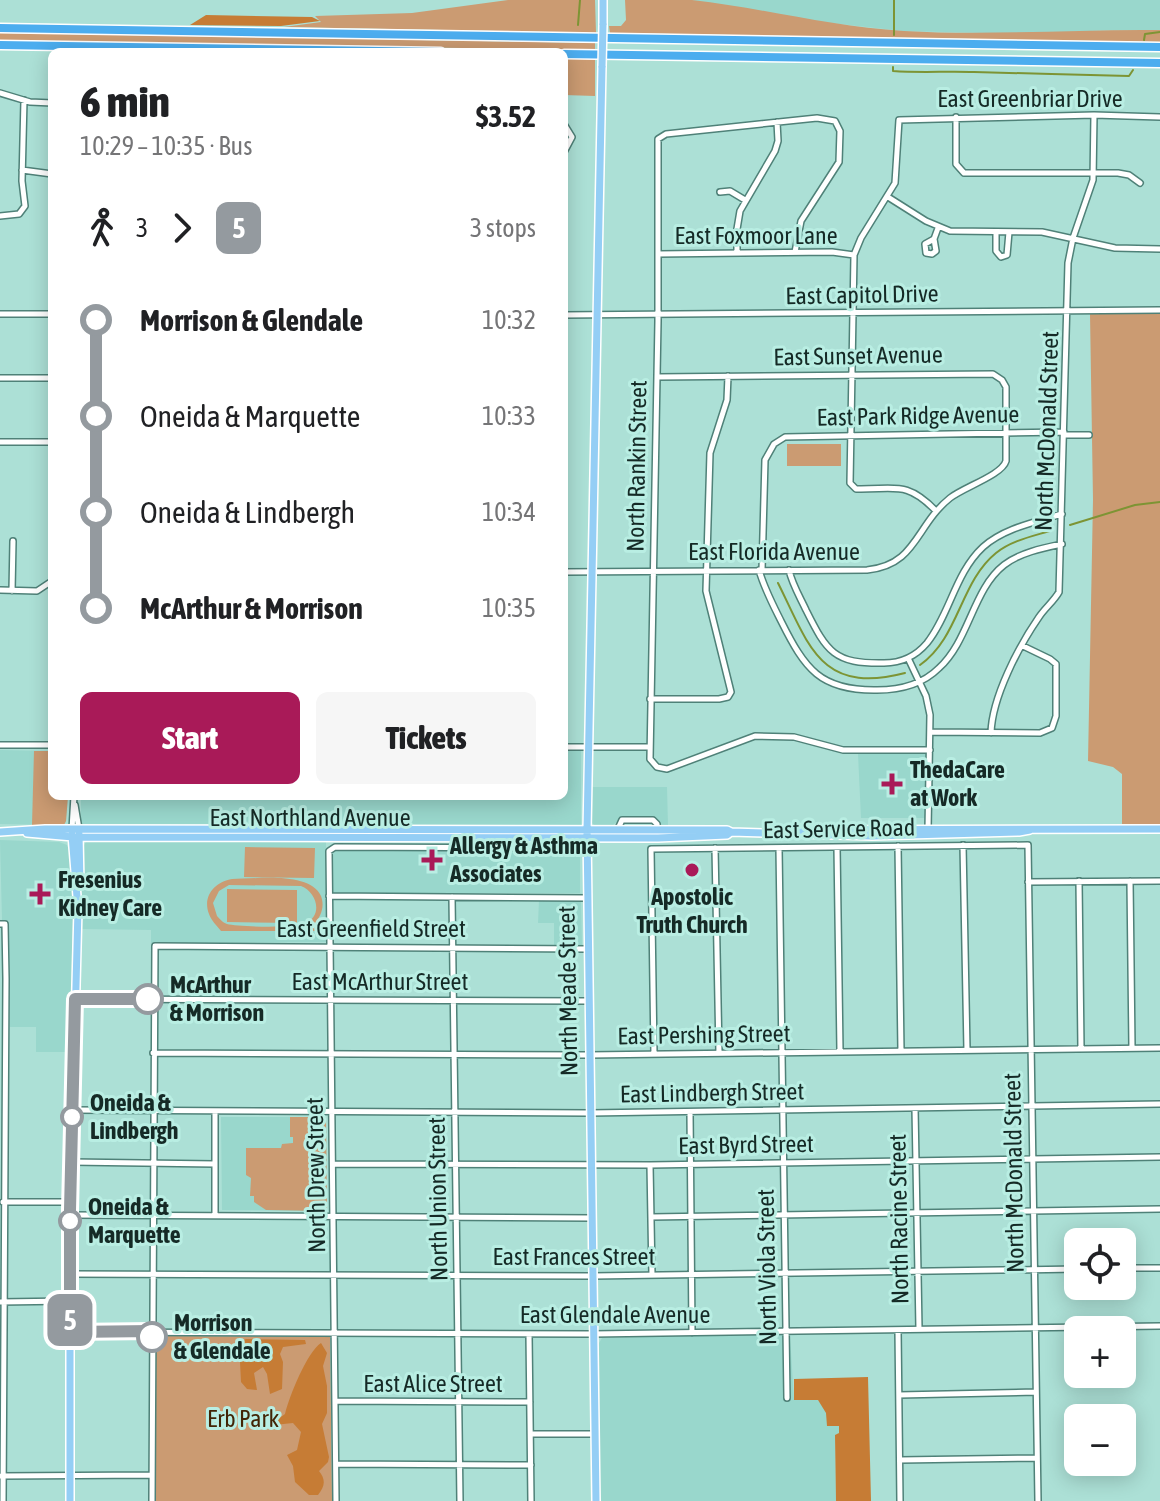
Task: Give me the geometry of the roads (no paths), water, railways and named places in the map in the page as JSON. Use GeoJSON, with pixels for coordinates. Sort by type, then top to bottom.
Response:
{"type":"FeatureCollection","features":[{"type":"Feature","properties":{"kind":"highway"},"geometry":{"type":"LineString","coordinates":[[0,28],[1160,47]]}},
{"type":"Feature","properties":{"kind":"highway"},"geometry":{"type":"LineString","coordinates":[[0,45],[189,48]]}},
{"type":"Feature","properties":{"kind":"highway"},"geometry":{"type":"LineString","coordinates":[[568,54],[1160,63]]}},
{"type":"Feature","properties":{"kind":"main road","name":"North Meade Street"},"geometry":{"type":"LineString","coordinates":[[596,1501],[587,834],[603,0]]}},
{"type":"Feature","properties":{"kind":"main road","name":"East Northland Avenue"},"geometry":{"type":"LineString","coordinates":[[0,832],[42,836],[76,833],[658,834],[727,830],[790,835],[1160,829]]}},
{"type":"Feature","properties":{"kind":"main road","name":"East Northland Avenue"},"geometry":{"type":"LineString","coordinates":[[587,834],[617,831],[658,834]]}},
{"type":"Feature","properties":{"kind":"main road"},"geometry":{"type":"LineString","coordinates":[[70,1501],[70,1202],[80,885],[76,833]]}},
{"type":"Feature","properties":{"kind":"street"},"geometry":{"type":"LineString","coordinates":[[0,93],[48,103]]}},
{"type":"Feature","properties":{"kind":"street"},"geometry":{"type":"LineString","coordinates":[[0,216],[14,216],[23,210],[24,100]]}},
{"type":"Feature","properties":{"kind":"street","name":"East Greenbriar Drive"},"geometry":{"type":"LineString","coordinates":[[888,197],[897,174],[900,120],[1094,115],[1160,117]]}},
{"type":"Feature","properties":{"kind":"street","name":"North McDonald Street"},"geometry":{"type":"LineString","coordinates":[[991,733],[995,704],[1038,618],[1059,592],[1068,263],[1094,173],[1094,115]]}},
{"type":"Feature","properties":{"kind":"street"},"geometry":{"type":"LineString","coordinates":[[956,117],[956,164],[964,173],[1125,174],[1140,183]]}},
{"type":"Feature","properties":{"kind":"street"},"geometry":{"type":"LineString","coordinates":[[737,253],[738,222],[745,200],[772,159],[778,141],[777,122],[817,118],[834,121],[839,127],[839,162],[801,221],[795,252]]}},
{"type":"Feature","properties":{"kind":"street","name":"North Rankin Street"},"geometry":{"type":"LineString","coordinates":[[649,747],[658,315],[657,141],[666,134],[777,122]]}},
{"type":"Feature","properties":{"kind":"street"},"geometry":{"type":"LineString","coordinates":[[22,170],[48,173]]}},
{"type":"Feature","properties":{"kind":"street"},"geometry":{"type":"LineString","coordinates":[[720,192],[730,191],[745,200]]}},
{"type":"Feature","properties":{"kind":"street"},"geometry":{"type":"LineString","coordinates":[[936,511],[919,494],[907,489],[853,488],[850,483],[854,255],[861,238],[888,197],[938,228],[956,232],[1048,233],[1115,248],[1160,249]]}},
{"type":"Feature","properties":{"kind":"street"},"geometry":{"type":"LineString","coordinates":[[934,239],[938,228]]}},
{"type":"Feature","properties":{"kind":"street"},"geometry":{"type":"LineString","coordinates":[[996,233],[996,251],[998,257],[1003,257],[1007,255],[1009,232]]}},
{"type":"Feature","properties":{"kind":"street","name":"East Foxmoor Lane"},"geometry":{"type":"LineString","coordinates":[[658,254],[795,252],[854,255]]}},
{"type":"Feature","properties":{"kind":"street","name":"East Capitol Drive"},"geometry":{"type":"LineString","coordinates":[[568,315],[1160,310]]}},
{"type":"Feature","properties":{"kind":"street"},"geometry":{"type":"LineString","coordinates":[[0,314],[48,314]]}},
{"type":"Feature","properties":{"kind":"street","name":"East Sunset Avenue"},"geometry":{"type":"LineString","coordinates":[[657,377],[993,374],[1006,387],[1006,433]]}},
{"type":"Feature","properties":{"kind":"street"},"geometry":{"type":"LineString","coordinates":[[650,699],[719,699],[730,695],[706,597],[710,453],[727,400],[728,376]]}},
{"type":"Feature","properties":{"kind":"street"},"geometry":{"type":"LineString","coordinates":[[0,378],[48,378]]}},
{"type":"Feature","properties":{"kind":"street","name":"East Florida Avenue"},"geometry":{"type":"LineString","coordinates":[[568,572],[867,570],[892,565],[907,553],[936,511],[967,486],[1001,471],[1006,461],[1006,433]]}},
{"type":"Feature","properties":{"kind":"street","name":"East Park Ridge Avenue"},"geometry":{"type":"LineString","coordinates":[[761,570],[764,466],[774,444],[792,436],[1089,435]]}},
{"type":"Feature","properties":{"kind":"street"},"geometry":{"type":"LineString","coordinates":[[0,442],[48,442]]}},
{"type":"Feature","properties":{"kind":"street"},"geometry":{"type":"LineString","coordinates":[[789,570],[819,636],[832,653],[855,663],[891,663],[908,658],[929,640],[963,574],[982,548],[1012,530],[1062,514]]}},
{"type":"Feature","properties":{"kind":"street"},"geometry":{"type":"LineString","coordinates":[[12,591],[13,541]]}},
{"type":"Feature","properties":{"kind":"street"},"geometry":{"type":"LineString","coordinates":[[761,570],[766,589],[800,657],[822,680],[858,690],[889,690],[919,683],[939,669],[952,654],[1000,568],[1022,556],[1062,544]]}},
{"type":"Feature","properties":{"kind":"street"},"geometry":{"type":"LineString","coordinates":[[0,590],[37,591],[48,584]]}},
{"type":"Feature","properties":{"kind":"street"},"geometry":{"type":"LineString","coordinates":[[930,732],[1040,733],[1049,730],[1055,724],[1056,664],[1023,646]]}},
{"type":"Feature","properties":{"kind":"street"},"geometry":{"type":"LineString","coordinates":[[908,658],[930,710],[928,832]]}},
{"type":"Feature","properties":{"kind":"street"},"geometry":{"type":"LineString","coordinates":[[568,747],[649,747],[650,759],[657,767],[667,769],[755,736],[794,737],[843,750],[930,750]]}},
{"type":"Feature","properties":{"kind":"street"},"geometry":{"type":"LineString","coordinates":[[0,745],[48,745]]}},
{"type":"Feature","properties":{"kind":"street"},"geometry":{"type":"LineString","coordinates":[[74,800],[71,811],[76,833]]}},
{"type":"Feature","properties":{"kind":"street"},"geometry":{"type":"LineString","coordinates":[[963,845],[967,1050]]}},
{"type":"Feature","properties":{"kind":"street","name":"North McDonald Street"},"geometry":{"type":"LineString","coordinates":[[1028,845],[1038,1501]]}},
{"type":"Feature","properties":{"kind":"street","name":"East Service Road"},"geometry":{"type":"LineString","coordinates":[[654,1054],[651,849],[1028,845]]}},
{"type":"Feature","properties":{"kind":"street"},"geometry":{"type":"LineString","coordinates":[[898,846],[901,1051]]}},
{"type":"Feature","properties":{"kind":"street"},"geometry":{"type":"LineString","coordinates":[[837,847],[840,1051]]}},
{"type":"Feature","properties":{"kind":"street","name":"North Drew Street"},"geometry":{"type":"LineString","coordinates":[[336,1501],[331,849],[571,848]]}},
{"type":"Feature","properties":{"kind":"street"},"geometry":{"type":"LineString","coordinates":[[715,848],[719,1053]]}},
{"type":"Feature","properties":{"kind":"street","name":"North Viola Street"},"geometry":{"type":"LineString","coordinates":[[779,848],[787,1398]]}},
{"type":"Feature","properties":{"kind":"street"},"geometry":{"type":"LineString","coordinates":[[1079,881],[1081,1049]]}},
{"type":"Feature","properties":{"kind":"street"},"geometry":{"type":"LineString","coordinates":[[1130,881],[1132,1048]]}},
{"type":"Feature","properties":{"kind":"street"},"geometry":{"type":"LineString","coordinates":[[1028,882],[1160,881]]}},
{"type":"Feature","properties":{"kind":"street"},"geometry":{"type":"LineString","coordinates":[[329,896],[587,898]]}},
{"type":"Feature","properties":{"kind":"street","name":"North Union Street"},"geometry":{"type":"LineString","coordinates":[[452,897],[460,1501]]}},
{"type":"Feature","properties":{"kind":"street"},"geometry":{"type":"LineString","coordinates":[[3,924],[3,1501]]}},
{"type":"Feature","properties":{"kind":"street","name":"East Greenfield Street"},"geometry":{"type":"LineString","coordinates":[[153,999],[155,946],[588,949]]}},
{"type":"Feature","properties":{"kind":"street","name":"East McArthur Street"},"geometry":{"type":"LineString","coordinates":[[75,999],[589,1001]]}},
{"type":"Feature","properties":{"kind":"street"},"geometry":{"type":"LineString","coordinates":[[152,1501],[153,999]]}},
{"type":"Feature","properties":{"kind":"street","name":"East Pershing Street"},"geometry":{"type":"LineString","coordinates":[[153,1053],[589,1055],[1160,1048]]}},
{"type":"Feature","properties":{"kind":"street","name":"East Lindbergh Street"},"geometry":{"type":"LineString","coordinates":[[72,1110],[590,1113],[1160,1104]]}},
{"type":"Feature","properties":{"kind":"street","name":"North Racine Street"},"geometry":{"type":"LineString","coordinates":[[915,1108],[919,1329]]}},
{"type":"Feature","properties":{"kind":"street"},"geometry":{"type":"LineString","coordinates":[[215,1111],[215,1215]]}},
{"type":"Feature","properties":{"kind":"street"},"geometry":{"type":"LineString","coordinates":[[690,1112],[692,1333]]}},
{"type":"Feature","properties":{"kind":"street","name":"East Byrd Street"},"geometry":{"type":"LineString","coordinates":[[333,1164],[650,1165],[1160,1157]]}},
{"type":"Feature","properties":{"kind":"street"},"geometry":{"type":"LineString","coordinates":[[71,1162],[215,1164]]}},
{"type":"Feature","properties":{"kind":"street"},"geometry":{"type":"LineString","coordinates":[[650,1165],[652,1275]]}},
{"type":"Feature","properties":{"kind":"street"},"geometry":{"type":"LineString","coordinates":[[2,1202],[70,1202]]}},
{"type":"Feature","properties":{"kind":"street"},"geometry":{"type":"LineString","coordinates":[[651,1217],[1160,1209]]}},
{"type":"Feature","properties":{"kind":"street"},"geometry":{"type":"LineString","coordinates":[[70,1215],[592,1218]]}},
{"type":"Feature","properties":{"kind":"street"},"geometry":{"type":"LineString","coordinates":[[1136,1268],[1160,1268]]}},
{"type":"Feature","properties":{"kind":"street","name":"East Frances Street"},"geometry":{"type":"LineString","coordinates":[[69,1274],[593,1276],[1064,1269]]}},
{"type":"Feature","properties":{"kind":"street"},"geometry":{"type":"LineString","coordinates":[[2,1302],[70,1301]]}},
{"type":"Feature","properties":{"kind":"street","name":"East Glendale Avenue"},"geometry":{"type":"LineString","coordinates":[[70,1332],[593,1334],[1160,1326]]}},
{"type":"Feature","properties":{"kind":"street","name":"North Racine Street"},"geometry":{"type":"LineString","coordinates":[[898,1330],[900,1501]]}},
{"type":"Feature","properties":{"kind":"street"},"geometry":{"type":"LineString","coordinates":[[529,1334],[531,1501]]}},
{"type":"Feature","properties":{"kind":"street"},"geometry":{"type":"LineString","coordinates":[[899,1395],[1036,1392]]}},
{"type":"Feature","properties":{"kind":"street","name":"East Alice Street"},"geometry":{"type":"LineString","coordinates":[[336,1401],[530,1402]]}},
{"type":"Feature","properties":{"kind":"street"},"geometry":{"type":"LineString","coordinates":[[531,1434],[595,1434]]}},
{"type":"Feature","properties":{"kind":"street"},"geometry":{"type":"LineString","coordinates":[[900,1460],[1037,1458]]}},
{"type":"Feature","properties":{"kind":"street"},"geometry":{"type":"LineString","coordinates":[[336,1464],[531,1465]]}},
{"type":"Feature","properties":{"kind":"street"},"geometry":{"type":"LineString","coordinates":[[2,1476],[152,1475]]}},
{"type":"Feature","properties":{"kind":"waterway"},"geometry":{"type":"LineString","coordinates":[[578,25],[580,0]]}},
{"type":"Feature","properties":{"kind":"waterway"},"geometry":{"type":"LineString","coordinates":[[894,0],[894,35]]}},
{"type":"Feature","properties":{"kind":"waterway"},"geometry":{"type":"LineString","coordinates":[[1144,40],[1145,34],[1160,32]]}},
{"type":"Feature","properties":{"kind":"waterway"},"geometry":{"type":"LineString","coordinates":[[893,67],[893,71],[903,72],[1129,76],[1133,70]]}},
{"type":"Feature","properties":{"kind":"waterway"},"geometry":{"type":"LineString","coordinates":[[1070,525],[1135,505],[1160,502]]}},
{"type":"Feature","properties":{"kind":"waterway"},"geometry":{"type":"LineString","coordinates":[[920,665],[943,640],[984,565],[1009,545],[1053,530]]}},
{"type":"Feature","properties":{"kind":"waterway"},"geometry":{"type":"LineString","coordinates":[[778,583],[809,645],[821,660],[836,671],[854,677],[876,678],[905,673]]}},
{"type":"Feature","properties":{"kind":"place","name":"ThedaCare at Work"},"geometry":{"type":"Point","coordinates":[892,784]}},
{"type":"Feature","properties":{"kind":"place","name":"Allergy & Asthma Associates"},"geometry":{"type":"Point","coordinates":[432,860]}},
{"type":"Feature","properties":{"kind":"place","name":"Apostolic Truth Church"},"geometry":{"type":"Point","coordinates":[692,870]}},
{"type":"Feature","properties":{"kind":"place","name":"Fresenius Kidney Care"},"geometry":{"type":"Point","coordinates":[40,894]}},
{"type":"Feature","properties":{"kind":"place","name":"McArthur & Morrison"},"geometry":{"type":"Point","coordinates":[148,999]}},
{"type":"Feature","properties":{"kind":"place","name":"Oneida & Lindbergh"},"geometry":{"type":"Point","coordinates":[72,1117]}},
{"type":"Feature","properties":{"kind":"place","name":"Oneida & Marquette"},"geometry":{"type":"Point","coordinates":[70,1221]}},
{"type":"Feature","properties":{"kind":"place","name":"Morrison & Glendale"},"geometry":{"type":"Point","coordinates":[152,1337]}},
{"type":"Feature","properties":{"kind":"park label","name":"Erb Park"},"geometry":{"type":"Point","coordinates":[243,1419]}}]}
